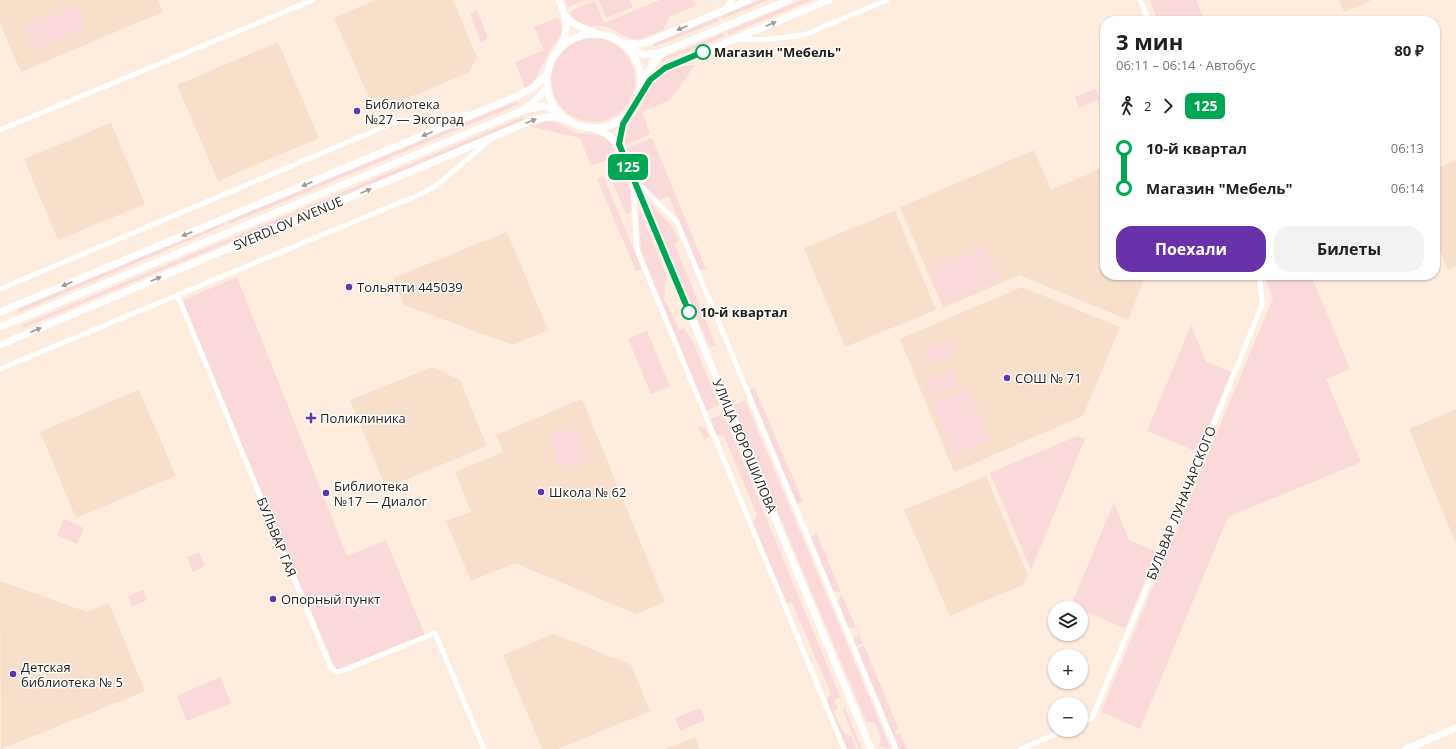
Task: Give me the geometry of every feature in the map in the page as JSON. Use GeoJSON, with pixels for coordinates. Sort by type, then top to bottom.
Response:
{"type":"FeatureCollection","features":[{"type":"Feature","properties":{"kind":"main road"},"geometry":{"type":"LineString","coordinates":[[559,0],[567,18],[566,35],[551,60],[547,74],[547,87],[552,103],[557,111],[577,125],[593,128],[605,133],[619,144],[622,128],[640,96],[650,80],[665,68],[828,0]]}},
{"type":"Feature","properties":{"kind":"main road"},"geometry":{"type":"LineString","coordinates":[[627,45],[648,42],[748,0]]}},
{"type":"Feature","properties":{"kind":"main road"},"geometry":{"type":"LineString","coordinates":[[567,18],[583,29],[610,36],[644,55],[663,52],[789,0]]}},
{"type":"Feature","properties":{"kind":"main road"},"geometry":{"type":"LineString","coordinates":[[557,51],[574,37],[598,33]]}},
{"type":"Feature","properties":{"kind":"main road"},"geometry":{"type":"LineString","coordinates":[[627,45],[641,70],[642,84],[640,96]]}},
{"type":"Feature","properties":{"kind":"main road"},"geometry":{"type":"LineString","coordinates":[[642,84],[653,63],[663,52]]}},
{"type":"Feature","properties":{"kind":"main road"},"geometry":{"type":"LineString","coordinates":[[0,312],[476,113],[534,87],[547,74]]}},
{"type":"Feature","properties":{"kind":"main road","name":"SVERDLOV AVENUE"},"geometry":{"type":"LineString","coordinates":[[524,110],[535,101],[547,87]]}},
{"type":"Feature","properties":{"kind":"main road","name":"SVERDLOV AVENUE"},"geometry":{"type":"LineString","coordinates":[[0,328],[524,110],[543,106],[557,111]]}},
{"type":"Feature","properties":{"kind":"main road"},"geometry":{"type":"LineString","coordinates":[[593,128],[610,126],[631,112]]}},
{"type":"Feature","properties":{"kind":"main road","name":"SVERDLOV AVENUE"},"geometry":{"type":"LineString","coordinates":[[0,345],[538,118],[560,117],[577,125]]}},
{"type":"Feature","properties":{"kind":"main road","name":"УЛИЦА ВОРОШИЛОВА"},"geometry":{"type":"LineString","coordinates":[[619,144],[871,749]]}},
{"type":"Feature","properties":{"kind":"main road"},"geometry":{"type":"LineString","coordinates":[[1406,749],[1456,728]]}},
{"type":"Feature","properties":{"kind":"street"},"geometry":{"type":"LineString","coordinates":[[0,130],[313,0]]}},
{"type":"Feature","properties":{"kind":"street"},"geometry":{"type":"LineString","coordinates":[[724,10],[732,0]]}},
{"type":"Feature","properties":{"kind":"street"},"geometry":{"type":"LineString","coordinates":[[735,39],[761,40],[804,35],[887,0]]}},
{"type":"Feature","properties":{"kind":"street"},"geometry":{"type":"LineString","coordinates":[[1140,0],[1147,16]]}},
{"type":"Feature","properties":{"kind":"street"},"geometry":{"type":"LineString","coordinates":[[0,289],[398,122],[476,113]]}},
{"type":"Feature","properties":{"kind":"street"},"geometry":{"type":"LineString","coordinates":[[0,370],[424,193],[436,186],[495,136]]}},
{"type":"Feature","properties":{"kind":"street"},"geometry":{"type":"LineString","coordinates":[[633,179],[637,250],[844,749]]}},
{"type":"Feature","properties":{"kind":"street"},"geometry":{"type":"LineString","coordinates":[[633,179],[677,222],[896,749]]}},
{"type":"Feature","properties":{"kind":"street","name":"БУЛЬВАР ЛУНАЧАРСКОГО"},"geometry":{"type":"LineString","coordinates":[[1088,720],[1092,718],[1262,305],[1260,280]]}},
{"type":"Feature","properties":{"kind":"street","name":"БУЛЬВАР ГАЯ"},"geometry":{"type":"LineString","coordinates":[[178,296],[331,668],[336,672],[342,672],[436,633],[484,749]]}},
{"type":"Feature","properties":{"kind":"street"},"geometry":{"type":"LineString","coordinates":[[1021,749],[1049,737]]}},
{"type":"Feature","properties":{"kind":"shaded area"},"geometry":{"type":"Polygon","coordinates":[[[0,0],[158,0],[163,12],[21,72],[0,23],[0,0]]]}},
{"type":"Feature","properties":{"kind":"shaded area"},"geometry":{"type":"Polygon","coordinates":[[[375,0],[453,0],[477,57],[469,72],[375,112],[334,18],[375,0]]]}},
{"type":"Feature","properties":{"kind":"shaded area"},"geometry":{"type":"Polygon","coordinates":[[[565,0],[586,0],[568,7],[565,0]]]}},
{"type":"Feature","properties":{"kind":"shaded area"},"geometry":{"type":"Polygon","coordinates":[[[599,0],[630,0],[633,7],[606,18],[599,0]]]}},
{"type":"Feature","properties":{"kind":"shaded area"},"geometry":{"type":"Polygon","coordinates":[[[660,0],[694,0],[696,6],[669,17],[663,30],[640,39],[633,40],[608,27],[579,25],[574,20],[570,11],[595,1],[604,23],[660,0]]]}},
{"type":"Feature","properties":{"kind":"shaded area"},"geometry":{"type":"Polygon","coordinates":[[[759,0],[768,0],[722,19],[721,16],[759,0]]]}},
{"type":"Feature","properties":{"kind":"shaded area"},"geometry":{"type":"Polygon","coordinates":[[[802,0],[812,0],[728,35],[727,31],[802,0]]]}},
{"type":"Feature","properties":{"kind":"shaded area"},"geometry":{"type":"Polygon","coordinates":[[[1150,0],[1196,0],[1203,16],[1156,16],[1150,0]]]}},
{"type":"Feature","properties":{"kind":"shaded area"},"geometry":{"type":"Polygon","coordinates":[[[1339,0],[1372,0],[1344,12],[1339,0]]]}},
{"type":"Feature","properties":{"kind":"shaded area"},"geometry":{"type":"Polygon","coordinates":[[[76,4],[86,29],[33,51],[23,26],[76,4]]]}},
{"type":"Feature","properties":{"kind":"shaded area"},"geometry":{"type":"Polygon","coordinates":[[[477,10],[488,38],[481,43],[470,14],[477,10]]]}},
{"type":"Feature","properties":{"kind":"shaded area"},"geometry":{"type":"Polygon","coordinates":[[[558,17],[561,25],[561,34],[546,57],[534,82],[525,88],[515,62],[544,50],[534,27],[558,17]]]}},
{"type":"Feature","properties":{"kind":"shaded area"},"geometry":{"type":"Polygon","coordinates":[[[717,17],[719,21],[653,46],[655,43],[717,17]]]}},
{"type":"Feature","properties":{"kind":"shaded area"},"geometry":{"type":"Polygon","coordinates":[[[723,33],[725,36],[662,62],[659,61],[661,59],[723,33]]]}},
{"type":"Feature","properties":{"kind":"shaded area"},"geometry":{"type":"Polygon","coordinates":[[[593,38],[609,41],[623,50],[632,64],[635,80],[632,96],[623,110],[609,119],[593,122],[577,119],[563,110],[554,96],[551,80],[554,64],[563,50],[577,41],[593,38]]]}},
{"type":"Feature","properties":{"kind":"shaded area"},"geometry":{"type":"Polygon","coordinates":[[[278,42],[319,138],[218,181],[177,85],[278,42]]]}},
{"type":"Feature","properties":{"kind":"shaded area"},"geometry":{"type":"Polygon","coordinates":[[[695,65],[670,100],[642,112],[650,134],[626,145],[624,130],[639,110],[650,85],[659,74],[676,66],[695,65]]]}},
{"type":"Feature","properties":{"kind":"shaded area"},"geometry":{"type":"Polygon","coordinates":[[[1095,89],[1100,99],[1079,108],[1075,97],[1095,89]]]}},
{"type":"Feature","properties":{"kind":"shaded area"},"geometry":{"type":"Polygon","coordinates":[[[517,101],[519,104],[229,224],[228,221],[517,101]]]}},
{"type":"Feature","properties":{"kind":"shaded area"},"geometry":{"type":"Polygon","coordinates":[[[523,117],[524,120],[236,240],[234,237],[523,117]]]}},
{"type":"Feature","properties":{"kind":"shaded area"},"geometry":{"type":"Polygon","coordinates":[[[547,121],[555,122],[577,133],[603,136],[610,142],[630,189],[630,213],[626,214],[612,180],[615,179],[607,160],[591,166],[580,138],[532,127],[547,121]]]}},
{"type":"Feature","properties":{"kind":"shaded area"},"geometry":{"type":"Polygon","coordinates":[[[111,123],[145,204],[58,240],[24,159],[111,123]]]}},
{"type":"Feature","properties":{"kind":"shaded area"},"geometry":{"type":"Polygon","coordinates":[[[652,138],[706,269],[699,270],[696,267],[669,196],[657,201],[641,182],[627,148],[652,138]]]}},
{"type":"Feature","properties":{"kind":"shaded area"},"geometry":{"type":"Polygon","coordinates":[[[1034,150],[1051,190],[1100,169],[1100,280],[1144,280],[1128,320],[1019,275],[943,308],[900,207],[1034,150]]]}},
{"type":"Feature","properties":{"kind":"shaded area"},"geometry":{"type":"Polygon","coordinates":[[[1456,160],[1456,267],[1448,270],[1440,250],[1440,167],[1456,160]]]}},
{"type":"Feature","properties":{"kind":"shaded area"},"geometry":{"type":"Polygon","coordinates":[[[603,176],[642,269],[636,271],[597,179],[603,176]]]}},
{"type":"Feature","properties":{"kind":"shaded area"},"geometry":{"type":"Polygon","coordinates":[[[649,202],[670,224],[679,240],[675,245],[716,346],[713,347],[707,342],[649,202]]]}},
{"type":"Feature","properties":{"kind":"shaded area"},"geometry":{"type":"Polygon","coordinates":[[[638,207],[666,274],[664,300],[670,308],[679,330],[684,328],[693,342],[719,405],[706,411],[641,251],[638,207]]]}},
{"type":"Feature","properties":{"kind":"shaded area"},"geometry":{"type":"Polygon","coordinates":[[[895,211],[936,310],[845,347],[804,248],[895,211]]]}},
{"type":"Feature","properties":{"kind":"shaded area"},"geometry":{"type":"Polygon","coordinates":[[[224,223],[225,225],[20,312],[18,309],[224,223]]]}},
{"type":"Feature","properties":{"kind":"shaded area"},"geometry":{"type":"Polygon","coordinates":[[[507,232],[548,330],[513,345],[404,305],[393,278],[507,232]]]}},
{"type":"Feature","properties":{"kind":"shaded area"},"geometry":{"type":"Polygon","coordinates":[[[231,238],[232,241],[23,328],[22,325],[231,238]]]}},
{"type":"Feature","properties":{"kind":"shaded area"},"geometry":{"type":"Polygon","coordinates":[[[984,247],[998,281],[943,304],[929,269],[984,247]]]}},
{"type":"Feature","properties":{"kind":"shaded area"},"geometry":{"type":"Polygon","coordinates":[[[237,277],[347,556],[386,540],[425,635],[336,670],[181,301],[237,277]]]}},
{"type":"Feature","properties":{"kind":"shaded area"},"geometry":{"type":"Polygon","coordinates":[[[1266,280],[1313,280],[1350,369],[1326,379],[1361,462],[1228,517],[1140,729],[1101,712],[1273,298],[1266,280]]]}},
{"type":"Feature","properties":{"kind":"shaded area","name":"СОШ № 71"},"geometry":{"type":"Polygon","coordinates":[[[1022,287],[1120,327],[1083,416],[954,472],[900,339],[1022,287]]]}},
{"type":"Feature","properties":{"kind":"shaded area"},"geometry":{"type":"Polygon","coordinates":[[[1191,325],[1206,362],[1231,372],[1198,452],[1147,431],[1191,325]]]}},
{"type":"Feature","properties":{"kind":"shaded area"},"geometry":{"type":"Polygon","coordinates":[[[647,331],[670,386],[651,394],[628,339],[647,331]]]}},
{"type":"Feature","properties":{"kind":"shaded area"},"geometry":{"type":"Polygon","coordinates":[[[948,339],[955,354],[929,365],[922,350],[948,339]]]}},
{"type":"Feature","properties":{"kind":"shaded area"},"geometry":{"type":"Polygon","coordinates":[[[432,367],[460,380],[487,446],[386,488],[350,400],[432,367]]]}},
{"type":"Feature","properties":{"kind":"shaded area"},"geometry":{"type":"Polygon","coordinates":[[[953,371],[959,386],[932,397],[926,382],[953,371]]]}},
{"type":"Feature","properties":{"kind":"shaded area"},"geometry":{"type":"Polygon","coordinates":[[[755,388],[803,502],[797,504],[749,390],[755,388]]]}},
{"type":"Feature","properties":{"kind":"shaded area"},"geometry":{"type":"Polygon","coordinates":[[[967,388],[989,441],[954,455],[932,402],[967,388]]]}},
{"type":"Feature","properties":{"kind":"shaded area"},"geometry":{"type":"Polygon","coordinates":[[[139,390],[176,476],[76,518],[40,432],[139,390]]]}},
{"type":"Feature","properties":{"kind":"shaded area","name":"Школа № 62"},"geometry":{"type":"Polygon","coordinates":[[[582,399],[665,602],[636,614],[515,563],[471,581],[446,521],[471,512],[455,472],[503,452],[496,435],[582,399]]]}},
{"type":"Feature","properties":{"kind":"shaded area"},"geometry":{"type":"Polygon","coordinates":[[[745,400],[891,749],[879,746],[881,739],[875,723],[866,721],[733,406],[745,400]]]}},
{"type":"Feature","properties":{"kind":"shaded area"},"geometry":{"type":"Polygon","coordinates":[[[1456,409],[1456,544],[1409,429],[1456,409]]]}},
{"type":"Feature","properties":{"kind":"shaded area"},"geometry":{"type":"Polygon","coordinates":[[[723,414],[862,749],[859,749],[843,711],[844,706],[840,697],[834,700],[838,709],[833,711],[842,730],[852,737],[856,749],[847,749],[828,703],[827,698],[831,694],[792,603],[786,601],[752,523],[757,515],[724,436],[716,435],[710,419],[723,414]]]}},
{"type":"Feature","properties":{"kind":"shaded area"},"geometry":{"type":"Polygon","coordinates":[[[575,426],[588,458],[561,469],[548,437],[575,426]]]}},
{"type":"Feature","properties":{"kind":"shaded area"},"geometry":{"type":"Polygon","coordinates":[[[698,426],[705,428],[709,437],[704,440],[698,426]]]}},
{"type":"Feature","properties":{"kind":"shaded area"},"geometry":{"type":"Polygon","coordinates":[[[1077,436],[1085,439],[1031,570],[990,473],[1077,436]]]}},
{"type":"Feature","properties":{"kind":"shaded area"},"geometry":{"type":"Polygon","coordinates":[[[986,476],[1028,576],[1023,585],[950,616],[904,510],[986,476]]]}},
{"type":"Feature","properties":{"kind":"shaded area"},"geometry":{"type":"Polygon","coordinates":[[[1114,503],[1129,540],[1157,552],[1125,628],[1088,613],[1088,601],[1073,601],[1114,503]]]}},
{"type":"Feature","properties":{"kind":"shaded area"},"geometry":{"type":"Polygon","coordinates":[[[64,519],[84,528],[77,544],[57,535],[64,519]]]}},
{"type":"Feature","properties":{"kind":"shaded area"},"geometry":{"type":"Polygon","coordinates":[[[816,532],[841,592],[833,592],[811,538],[816,532]]]}},
{"type":"Feature","properties":{"kind":"shaded area"},"geometry":{"type":"Polygon","coordinates":[[[199,552],[205,566],[193,572],[187,557],[199,552]]]}},
{"type":"Feature","properties":{"kind":"shaded area"},"geometry":{"type":"Polygon","coordinates":[[[0,581],[87,612],[109,603],[145,691],[1,749],[0,581]]]}},
{"type":"Feature","properties":{"kind":"shaded area"},"geometry":{"type":"Polygon","coordinates":[[[143,590],[147,600],[132,607],[128,596],[143,590]]]}},
{"type":"Feature","properties":{"kind":"shaded area"},"geometry":{"type":"Polygon","coordinates":[[[842,596],[856,627],[852,629],[848,627],[837,601],[842,596]]]}},
{"type":"Feature","properties":{"kind":"shaded area"},"geometry":{"type":"Polygon","coordinates":[[[554,634],[631,665],[650,711],[558,749],[542,749],[503,655],[554,634]]]}},
{"type":"Feature","properties":{"kind":"shaded area"},"geometry":{"type":"Polygon","coordinates":[[[859,634],[863,643],[856,647],[854,638],[859,634]]]}},
{"type":"Feature","properties":{"kind":"shaded area"},"geometry":{"type":"Polygon","coordinates":[[[864,645],[899,730],[895,732],[896,735],[900,733],[907,749],[899,749],[857,648],[864,645]]]}},
{"type":"Feature","properties":{"kind":"shaded area"},"geometry":{"type":"Polygon","coordinates":[[[220,677],[231,703],[187,721],[177,696],[220,677]]]}},
{"type":"Feature","properties":{"kind":"shaded area"},"geometry":{"type":"Polygon","coordinates":[[[700,708],[705,720],[680,731],[675,718],[700,708]]]}},
{"type":"Feature","properties":{"kind":"shaded area"},"geometry":{"type":"Polygon","coordinates":[[[695,737],[700,749],[665,749],[695,737]]]}},
{"type":"Feature","properties":{"kind":"bus line","name":"125"},"geometry":{"type":"LineString","coordinates":[[689,312],[619,144],[623,124],[650,80],[665,68],[703,52]]}},
{"type":"Feature","properties":{"kind":"place","name":"Магазин \"Мебель\""},"geometry":{"type":"Point","coordinates":[703,52]}},
{"type":"Feature","properties":{"kind":"place","name":"Библиотека №27 — Экоград"},"geometry":{"type":"Point","coordinates":[357,111]}},
{"type":"Feature","properties":{"kind":"place","name":"Тольятти 445039"},"geometry":{"type":"Point","coordinates":[349,287]}},
{"type":"Feature","properties":{"kind":"place","name":"10-й квартал"},"geometry":{"type":"Point","coordinates":[689,312]}},
{"type":"Feature","properties":{"kind":"place","name":"СОШ № 71"},"geometry":{"type":"Point","coordinates":[1007,378]}},
{"type":"Feature","properties":{"kind":"place","name":"Поликлиника"},"geometry":{"type":"Point","coordinates":[311,418]}},
{"type":"Feature","properties":{"kind":"place","name":"Школа № 62"},"geometry":{"type":"Point","coordinates":[541,492]}},
{"type":"Feature","properties":{"kind":"place","name":"Библиотека №17 — Диалог"},"geometry":{"type":"Point","coordinates":[326,493]}},
{"type":"Feature","properties":{"kind":"place","name":"Опорный пункт"},"geometry":{"type":"Point","coordinates":[273,599]}},
{"type":"Feature","properties":{"kind":"place","name":"Детская библиотека № 5"},"geometry":{"type":"Point","coordinates":[13,674]}}]}
